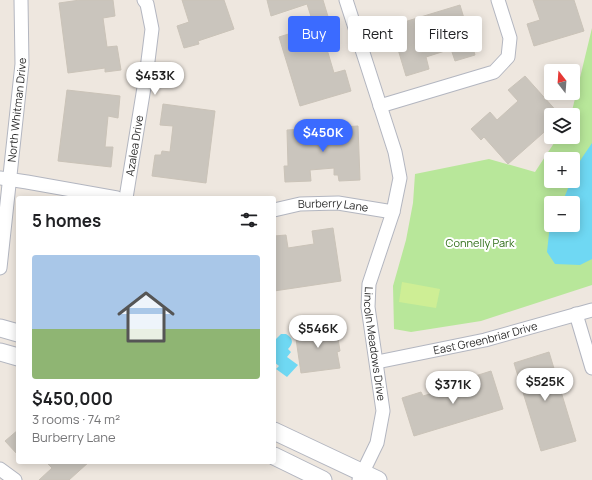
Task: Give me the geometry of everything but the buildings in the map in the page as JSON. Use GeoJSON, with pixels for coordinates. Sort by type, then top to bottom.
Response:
{"type":"FeatureCollection","features":[{"type":"Feature","properties":{"kind":"street","name":"North Whitman Drive"},"geometry":{"type":"LineString","coordinates":[[0,268],[5,179],[22,64],[21,0]]}},
{"type":"Feature","properties":{"kind":"street","name":"Azalea Drive"},"geometry":{"type":"LineString","coordinates":[[126,196],[152,29],[147,4],[144,0]]}},
{"type":"Feature","properties":{"kind":"street","name":"Lincoln Meadows Drive"},"geometry":{"type":"LineString","coordinates":[[346,0],[395,152],[400,178],[393,212],[370,284],[368,307],[383,411],[377,442],[361,476]]}},
{"type":"Feature","properties":{"kind":"street"},"geometry":{"type":"LineString","coordinates":[[380,106],[494,72],[508,57],[510,38],[498,0]]}},
{"type":"Feature","properties":{"kind":"street"},"geometry":{"type":"LineString","coordinates":[[5,179],[106,196]]}},
{"type":"Feature","properties":{"kind":"street","name":"Burberry Lane"},"geometry":{"type":"LineString","coordinates":[[276,210],[300,204],[338,203],[393,212]]}},
{"type":"Feature","properties":{"kind":"street","name":"East Greenbriar Drive"},"geometry":{"type":"LineString","coordinates":[[377,362],[485,340],[592,310]]}},
{"type":"Feature","properties":{"kind":"street"},"geometry":{"type":"LineString","coordinates":[[576,314],[592,368]]}},
{"type":"Feature","properties":{"kind":"street"},"geometry":{"type":"LineString","coordinates":[[0,328],[16,332]]}},
{"type":"Feature","properties":{"kind":"street"},"geometry":{"type":"LineString","coordinates":[[0,352],[16,356]]}},
{"type":"Feature","properties":{"kind":"street"},"geometry":{"type":"LineString","coordinates":[[276,432],[361,476],[378,480]]}},
{"type":"Feature","properties":{"kind":"street"},"geometry":{"type":"LineString","coordinates":[[276,457],[323,480]]}},
{"type":"Feature","properties":{"kind":"street"},"geometry":{"type":"LineString","coordinates":[[0,469],[15,480]]}},
{"type":"Feature","properties":{"kind":"green space","name":"Connelly Park"},"geometry":{"type":"Polygon","coordinates":[[[592,28],[592,285],[481,321],[411,332],[394,329],[393,286],[406,240],[413,203],[415,174],[489,159],[535,172],[544,158],[544,188],[580,188],[580,152],[548,152],[553,144],[580,144],[580,108],[573,108],[575,100],[580,100],[580,78],[592,28]]]}},
{"type":"Feature","properties":{"kind":"green space"},"geometry":{"type":"Polygon","coordinates":[[[402,282],[440,289],[436,308],[399,302],[402,282]]]}},
{"type":"Feature","properties":{"kind":"water"},"geometry":{"type":"Polygon","coordinates":[[[592,143],[592,259],[580,265],[555,264],[547,252],[549,232],[580,232],[580,196],[565,196],[568,188],[580,188],[580,161],[592,143]]]}},
{"type":"Feature","properties":{"kind":"water"},"geometry":{"type":"Polygon","coordinates":[[[281,334],[286,334],[292,341],[288,349],[291,352],[287,357],[298,365],[287,377],[276,369],[279,366],[276,364],[276,339],[281,334]]]}}]}
